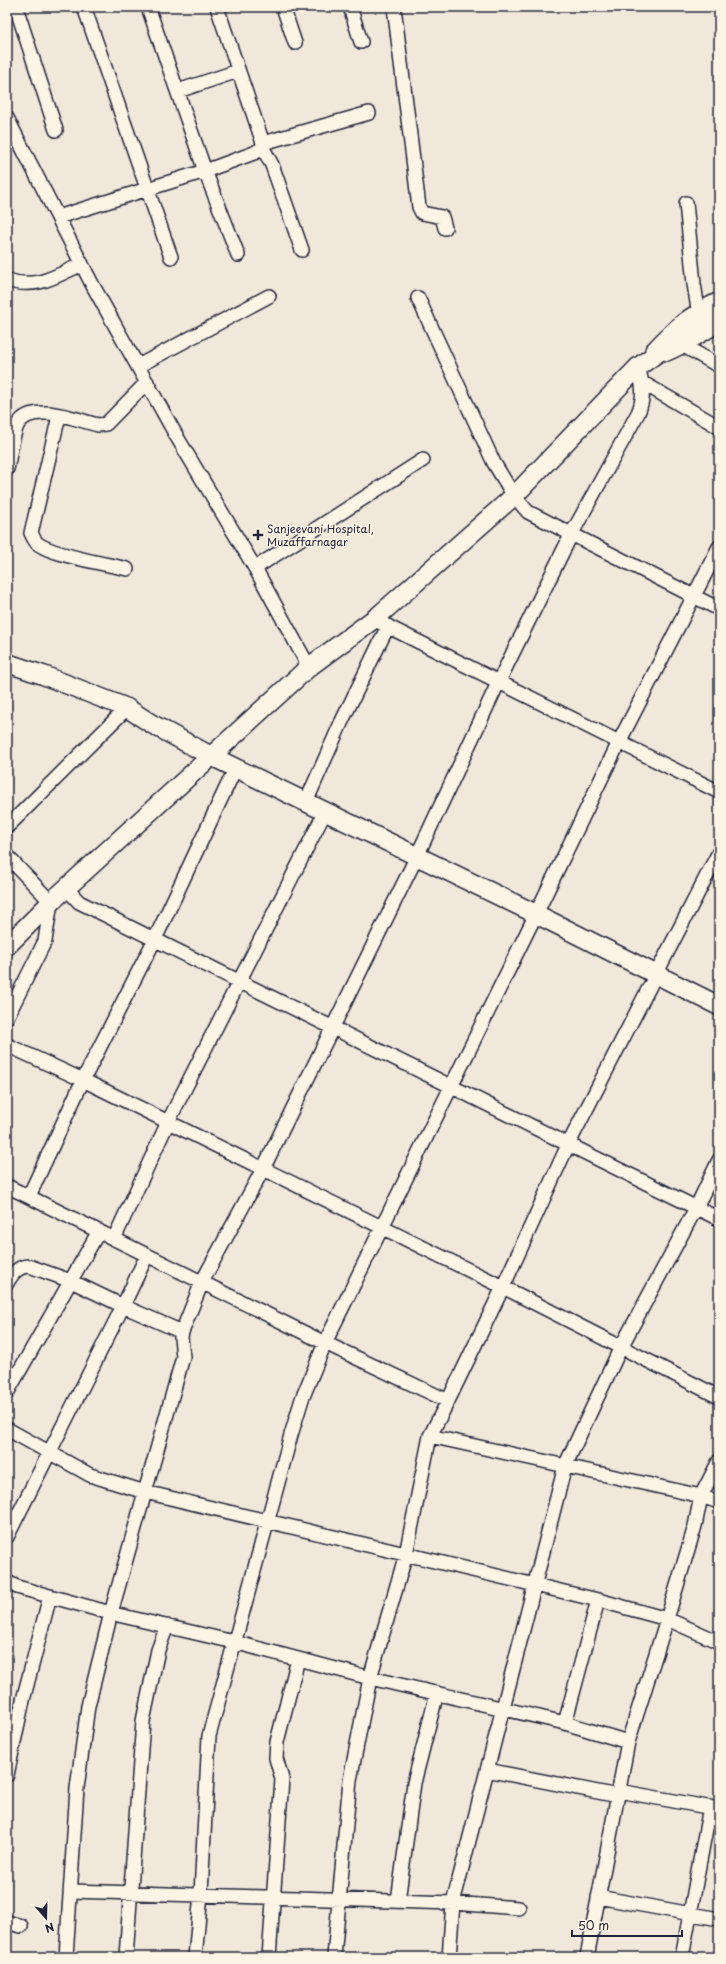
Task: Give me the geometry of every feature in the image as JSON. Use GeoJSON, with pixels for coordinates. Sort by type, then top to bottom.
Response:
{"type":"FeatureCollection","features":[{"type":"Feature","properties":{"kind":"street"},"geometry":{"type":"LineString","coordinates":[[16,7],[56,130]]}},
{"type":"Feature","properties":{"kind":"street"},"geometry":{"type":"LineString","coordinates":[[84,7],[146,189],[171,257]]}},
{"type":"Feature","properties":{"kind":"street"},"geometry":{"type":"LineString","coordinates":[[148,7],[205,171],[238,255]]}},
{"type":"Feature","properties":{"kind":"street"},"geometry":{"type":"LineString","coordinates":[[217,7],[263,145],[272,165],[302,250]]}},
{"type":"Feature","properties":{"kind":"street"},"geometry":{"type":"LineString","coordinates":[[283,7],[295,43]]}},
{"type":"Feature","properties":{"kind":"street"},"geometry":{"type":"LineString","coordinates":[[350,7],[361,42]]}},
{"type":"Feature","properties":{"kind":"street"},"geometry":{"type":"LineString","coordinates":[[394,7],[419,207],[422,212],[442,217],[445,228]]}},
{"type":"Feature","properties":{"kind":"street"},"geometry":{"type":"LineString","coordinates":[[178,91],[238,71]]}},
{"type":"Feature","properties":{"kind":"street"},"geometry":{"type":"LineString","coordinates":[[58,217],[205,171],[254,153],[263,145],[369,114]]}},
{"type":"Feature","properties":{"kind":"street"},"geometry":{"type":"LineString","coordinates":[[7,118],[82,264],[138,366],[255,568],[309,667]]}},
{"type":"Feature","properties":{"kind":"street"},"geometry":{"type":"LineString","coordinates":[[686,203],[698,317]]}},
{"type":"Feature","properties":{"kind":"street"},"geometry":{"type":"LineString","coordinates":[[7,280],[23,285],[31,285],[42,282],[82,264]]}},
{"type":"Feature","properties":{"kind":"street"},"geometry":{"type":"LineString","coordinates":[[138,366],[269,296]]}},
{"type":"Feature","properties":{"kind":"street"},"geometry":{"type":"LineString","coordinates":[[418,298],[494,463],[514,496],[528,512],[693,598],[719,609]]}},
{"type":"Feature","properties":{"kind":"street"},"geometry":{"type":"LineString","coordinates":[[7,946],[66,888],[309,667],[381,623],[640,375],[698,317],[719,299]]}},
{"type":"Feature","properties":{"kind":"street"},"geometry":{"type":"LineString","coordinates":[[698,317],[719,312]]}},
{"type":"Feature","properties":{"kind":"street"},"geometry":{"type":"LineString","coordinates":[[640,375],[719,325]]}},
{"type":"Feature","properties":{"kind":"street"},"geometry":{"type":"LineString","coordinates":[[684,346],[719,366]]}},
{"type":"Feature","properties":{"kind":"street"},"geometry":{"type":"LineString","coordinates":[[640,375],[719,427]]}},
{"type":"Feature","properties":{"kind":"street"},"geometry":{"type":"LineString","coordinates":[[66,1957],[72,1891],[77,1788],[88,1706],[111,1613],[183,1357],[182,1332],[202,1282],[263,1169],[417,856],[499,681],[571,535],[638,413],[642,399],[640,375]]}},
{"type":"Feature","properties":{"kind":"street"},"geometry":{"type":"LineString","coordinates":[[7,469],[17,426],[23,417],[34,413],[43,412],[98,425],[106,424],[147,382]]}},
{"type":"Feature","properties":{"kind":"street"},"geometry":{"type":"LineString","coordinates":[[59,416],[32,533],[34,539],[42,547],[60,553],[126,569]]}},
{"type":"Feature","properties":{"kind":"street"},"geometry":{"type":"LineString","coordinates":[[255,568],[423,460]]}},
{"type":"Feature","properties":{"kind":"street"},"geometry":{"type":"LineString","coordinates":[[195,1957],[201,1894],[209,1736],[291,1435],[302,1400],[325,1343],[383,1228],[450,1086],[536,914],[619,742],[719,547]]}},
{"type":"Feature","properties":{"kind":"street"},"geometry":{"type":"LineString","coordinates":[[381,623],[719,792]]}},
{"type":"Feature","properties":{"kind":"street"},"geometry":{"type":"LineString","coordinates":[[306,802],[341,723],[381,623]]}},
{"type":"Feature","properties":{"kind":"street"},"geometry":{"type":"LineString","coordinates":[[7,663],[127,708],[152,724],[211,756],[536,914],[719,1006]]}},
{"type":"Feature","properties":{"kind":"street"},"geometry":{"type":"LineString","coordinates":[[7,827],[127,708]]}},
{"type":"Feature","properties":{"kind":"street"},"geometry":{"type":"LineString","coordinates":[[29,1196],[83,1080],[155,939],[236,768]]}},
{"type":"Feature","properties":{"kind":"street"},"geometry":{"type":"LineString","coordinates":[[114,1238],[168,1122],[326,812]]}},
{"type":"Feature","properties":{"kind":"street"},"geometry":{"type":"LineString","coordinates":[[334,1957],[338,1898],[350,1780],[370,1678],[406,1554],[430,1436],[503,1287],[568,1145],[719,852]]}},
{"type":"Feature","properties":{"kind":"street"},"geometry":{"type":"LineString","coordinates":[[7,856],[51,902]]}},
{"type":"Feature","properties":{"kind":"street"},"geometry":{"type":"LineString","coordinates":[[66,888],[79,902],[719,1219]]}},
{"type":"Feature","properties":{"kind":"street"},"geometry":{"type":"LineString","coordinates":[[7,1017],[46,941],[51,902]]}},
{"type":"Feature","properties":{"kind":"street"},"geometry":{"type":"LineString","coordinates":[[7,1045],[83,1080],[503,1287],[719,1397]]}},
{"type":"Feature","properties":{"kind":"street"},"geometry":{"type":"LineString","coordinates":[[449,1957],[453,1903],[565,1466],[621,1346],[696,1208],[719,1160]]}},
{"type":"Feature","properties":{"kind":"street"},"geometry":{"type":"LineString","coordinates":[[7,1186],[325,1343],[448,1401]]}},
{"type":"Feature","properties":{"kind":"street"},"geometry":{"type":"LineString","coordinates":[[7,1393],[99,1231]]}},
{"type":"Feature","properties":{"kind":"street"},"geometry":{"type":"LineString","coordinates":[[7,1537],[147,1255]]}},
{"type":"Feature","properties":{"kind":"street"},"geometry":{"type":"LineString","coordinates":[[7,1283],[12,1275],[23,1266],[29,1266],[71,1282],[182,1332]]}},
{"type":"Feature","properties":{"kind":"street"},"geometry":{"type":"LineString","coordinates":[[7,1429],[90,1475],[145,1492],[598,1600],[667,1619],[719,1642]]}},
{"type":"Feature","properties":{"kind":"street"},"geometry":{"type":"LineString","coordinates":[[430,1436],[701,1496],[719,1502]]}},
{"type":"Feature","properties":{"kind":"street"},"geometry":{"type":"LineString","coordinates":[[587,1957],[628,1742],[695,1526],[701,1496],[719,1462]]}},
{"type":"Feature","properties":{"kind":"street"},"geometry":{"type":"LineString","coordinates":[[7,1582],[17,1587],[111,1613],[234,1642],[370,1678],[565,1723],[628,1742]]}},
{"type":"Feature","properties":{"kind":"street"},"geometry":{"type":"LineString","coordinates":[[7,1775],[10,1746],[50,1596]]}},
{"type":"Feature","properties":{"kind":"street"},"geometry":{"type":"LineString","coordinates":[[565,1723],[598,1600]]}},
{"type":"Feature","properties":{"kind":"street"},"geometry":{"type":"LineString","coordinates":[[126,1957],[143,1721],[158,1650],[167,1626]]}},
{"type":"Feature","properties":{"kind":"street"},"geometry":{"type":"LineString","coordinates":[[269,1957],[282,1779],[276,1753],[298,1659]]}},
{"type":"Feature","properties":{"kind":"street"},"geometry":{"type":"LineString","coordinates":[[398,1901],[414,1783],[437,1693]]}},
{"type":"Feature","properties":{"kind":"street"},"geometry":{"type":"LineString","coordinates":[[487,1770],[619,1794],[715,1808],[690,1915],[682,1957]]}},
{"type":"Feature","properties":{"kind":"street"},"geometry":{"type":"LineString","coordinates":[[72,1891],[338,1898],[453,1903],[519,1908]]}},
{"type":"Feature","properties":{"kind":"street"},"geometry":{"type":"LineString","coordinates":[[598,1897],[690,1915],[719,1919]]}},
{"type":"Feature","properties":{"kind":"street"},"geometry":{"type":"LineString","coordinates":[[7,1922],[21,1926]]}},
{"type":"Feature","properties":{"kind":"place","name":"Sanjeevani Hospital, Muzaffarnagar"},"geometry":{"type":"Point","coordinates":[258,535]}}]}
